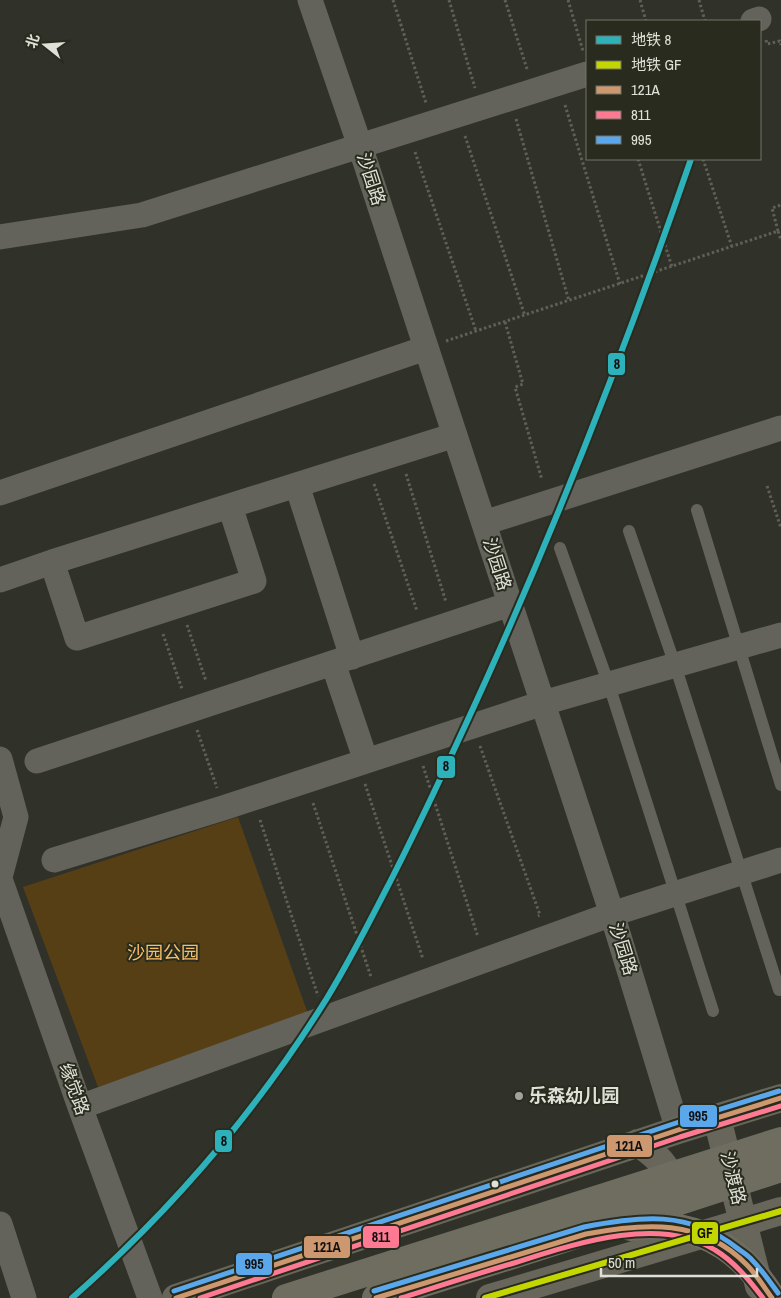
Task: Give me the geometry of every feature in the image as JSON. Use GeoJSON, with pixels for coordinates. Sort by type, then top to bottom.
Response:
{"type":"FeatureCollection","features":[{"type":"Feature","properties":{"kind":"main road"},"geometry":{"type":"LineString","coordinates":[[176,1298],[638,1143],[781,1098]]}},
{"type":"Feature","properties":{"kind":"main road","name":"沙渡路"},"geometry":{"type":"LineString","coordinates":[[718,1118],[761,1298]]}},
{"type":"Feature","properties":{"kind":"main road"},"geometry":{"type":"LineString","coordinates":[[286,1298],[781,1141]]}},
{"type":"Feature","properties":{"kind":"main road"},"geometry":{"type":"LineString","coordinates":[[638,1143],[657,1156],[666,1169],[673,1189],[676,1205],[672,1227],[665,1247]]}},
{"type":"Feature","properties":{"kind":"main road"},"geometry":{"type":"LineString","coordinates":[[376,1298],[781,1168]]}},
{"type":"Feature","properties":{"kind":"main road"},"geometry":{"type":"LineString","coordinates":[[490,1298],[781,1212]]}},
{"type":"Feature","properties":{"kind":"main road"},"geometry":{"type":"LineString","coordinates":[[574,1236],[641,1225],[659,1225],[691,1230],[721,1244],[734,1253],[756,1275],[772,1298]]}},
{"type":"Feature","properties":{"kind":"street","name":"沙园路"},"geometry":{"type":"LineString","coordinates":[[310,0],[309,3],[360,146],[612,914],[678,1130]]}},
{"type":"Feature","properties":{"kind":"street"},"geometry":{"type":"LineString","coordinates":[[0,236],[142,215],[558,83],[586,64]]}},
{"type":"Feature","properties":{"kind":"street"},"geometry":{"type":"LineString","coordinates":[[0,493],[426,348]]}},
{"type":"Feature","properties":{"kind":"street"},"geometry":{"type":"LineString","coordinates":[[484,523],[781,428]]}},
{"type":"Feature","properties":{"kind":"street"},"geometry":{"type":"LineString","coordinates":[[0,580],[455,435]]}},
{"type":"Feature","properties":{"kind":"street"},"geometry":{"type":"LineString","coordinates":[[297,485],[342,660],[362,762]]}},
{"type":"Feature","properties":{"kind":"street"},"geometry":{"type":"LineString","coordinates":[[52,562],[77,638],[254,581],[230,506]]}},
{"type":"Feature","properties":{"kind":"street"},"geometry":{"type":"LineString","coordinates":[[37,761],[510,604]]}},
{"type":"Feature","properties":{"kind":"street"},"geometry":{"type":"LineString","coordinates":[[54,860],[224,808],[543,703],[781,635]]}},
{"type":"Feature","properties":{"kind":"street","name":"缘觉路"},"geometry":{"type":"LineString","coordinates":[[0,759],[8,820],[0,878],[80,1107],[150,1298]]}},
{"type":"Feature","properties":{"kind":"street"},"geometry":{"type":"LineString","coordinates":[[80,1107],[612,914],[781,860]]}},
{"type":"Feature","properties":{"kind":"street"},"geometry":{"type":"LineString","coordinates":[[0,1224],[24,1298]]}},
{"type":"Feature","properties":{"kind":"lane"},"geometry":{"type":"LineString","coordinates":[[697,510],[781,785]]}},
{"type":"Feature","properties":{"kind":"lane"},"geometry":{"type":"LineString","coordinates":[[629,531],[675,665],[779,990]]}},
{"type":"Feature","properties":{"kind":"lane"},"geometry":{"type":"LineString","coordinates":[[560,548],[609,685],[674,894],[713,1011]]}},
{"type":"Feature","properties":{"kind":"path"},"geometry":{"type":"LineString","coordinates":[[393,0],[432,123]]}},
{"type":"Feature","properties":{"kind":"path"},"geometry":{"type":"LineString","coordinates":[[449,0],[470,111],[525,316]]}},
{"type":"Feature","properties":{"kind":"path"},"geometry":{"type":"LineString","coordinates":[[505,0],[522,95],[569,301]]}},
{"type":"Feature","properties":{"kind":"path"},"geometry":{"type":"LineString","coordinates":[[568,0],[586,64]]}},
{"type":"Feature","properties":{"kind":"path"},"geometry":{"type":"LineString","coordinates":[[640,0],[646,20]]}},
{"type":"Feature","properties":{"kind":"path"},"geometry":{"type":"LineString","coordinates":[[699,0],[705,20]]}},
{"type":"Feature","properties":{"kind":"path"},"geometry":{"type":"LineString","coordinates":[[558,83],[620,284]]}},
{"type":"Feature","properties":{"kind":"path"},"geometry":{"type":"LineString","coordinates":[[408,131],[476,331]]}},
{"type":"Feature","properties":{"kind":"path"},"geometry":{"type":"LineString","coordinates":[[638,160],[672,267]]}},
{"type":"Feature","properties":{"kind":"path"},"geometry":{"type":"LineString","coordinates":[[703,160],[732,247]]}},
{"type":"Feature","properties":{"kind":"path"},"geometry":{"type":"LineString","coordinates":[[781,205],[772,208],[781,240]]}},
{"type":"Feature","properties":{"kind":"path"},"geometry":{"type":"LineString","coordinates":[[426,348],[778,231]]}},
{"type":"Feature","properties":{"kind":"path"},"geometry":{"type":"LineString","coordinates":[[504,322],[523,384],[515,387],[549,502]]}},
{"type":"Feature","properties":{"kind":"path"},"geometry":{"type":"LineString","coordinates":[[399,452],[453,623]]}},
{"type":"Feature","properties":{"kind":"path"},"geometry":{"type":"LineString","coordinates":[[366,462],[424,633]]}},
{"type":"Feature","properties":{"kind":"path"},"geometry":{"type":"LineString","coordinates":[[767,486],[781,528]]}},
{"type":"Feature","properties":{"kind":"path"},"geometry":{"type":"LineString","coordinates":[[180,605],[224,808]]}},
{"type":"Feature","properties":{"kind":"path"},"geometry":{"type":"LineString","coordinates":[[156,613],[202,707]]}},
{"type":"Feature","properties":{"kind":"path"},"geometry":{"type":"LineString","coordinates":[[474,726],[540,915],[531,918]]}},
{"type":"Feature","properties":{"kind":"path"},"geometry":{"type":"LineString","coordinates":[[416,745],[478,937],[487,934]]}},
{"type":"Feature","properties":{"kind":"path"},"geometry":{"type":"LineString","coordinates":[[362,762],[423,960]]}},
{"type":"Feature","properties":{"kind":"path"},"geometry":{"type":"LineString","coordinates":[[306,781],[371,978],[380,974]]}},
{"type":"Feature","properties":{"kind":"path"},"geometry":{"type":"LineString","coordinates":[[253,798],[318,996]]}},
{"type":"Feature","properties":{"kind":"path"},"geometry":{"type":"LineString","coordinates":[[414,962],[432,956]]}},
{"type":"Feature","properties":{"kind":"green space","name":"沙园公园"},"geometry":{"type":"Polygon","coordinates":[[[238,817],[308,1014],[98,1087],[23,887],[238,817]]]}},
{"type":"Feature","properties":{"kind":"metro line","name":"8"},"geometry":{"type":"LineString","coordinates":[[72,1298],[178,1195],[242,1119],[300,1039],[353,953],[441,778],[542,551],[620,357],[691,160]]}},
{"type":"Feature","properties":{"kind":"metro line","name":"GF"},"geometry":{"type":"LineString","coordinates":[[485,1298],[781,1211]]}},
{"type":"Feature","properties":{"kind":"transit line","name":"995"},"geometry":{"type":"LineString","coordinates":[[174,1291],[676,1123],[779,1091]]}},
{"type":"Feature","properties":{"kind":"transit line","name":"121A"},"geometry":{"type":"LineString","coordinates":[[176,1298],[678,1130],[781,1098]]}},
{"type":"Feature","properties":{"kind":"transit line","name":"811"},"geometry":{"type":"LineString","coordinates":[[200,1298],[680,1137],[781,1106]]}},
{"type":"Feature","properties":{"kind":"transit line","name":"995"},"geometry":{"type":"LineString","coordinates":[[374,1291],[584,1227],[625,1220],[664,1219],[701,1227],[719,1236],[750,1258],[778,1293]]}},
{"type":"Feature","properties":{"kind":"transit line","name":"121A"},"geometry":{"type":"LineString","coordinates":[[376,1298],[586,1234],[608,1230],[650,1227],[671,1228],[711,1239],[729,1250],[747,1265],[772,1298]]}},
{"type":"Feature","properties":{"kind":"transit line","name":"811"},"geometry":{"type":"LineString","coordinates":[[401,1298],[588,1241],[642,1234],[668,1234],[693,1239],[715,1250],[735,1266],[763,1298]]}},
{"type":"Feature","properties":{"kind":"place","name":"乐森幼儿园"},"geometry":{"type":"Point","coordinates":[519,1096]}}]}
